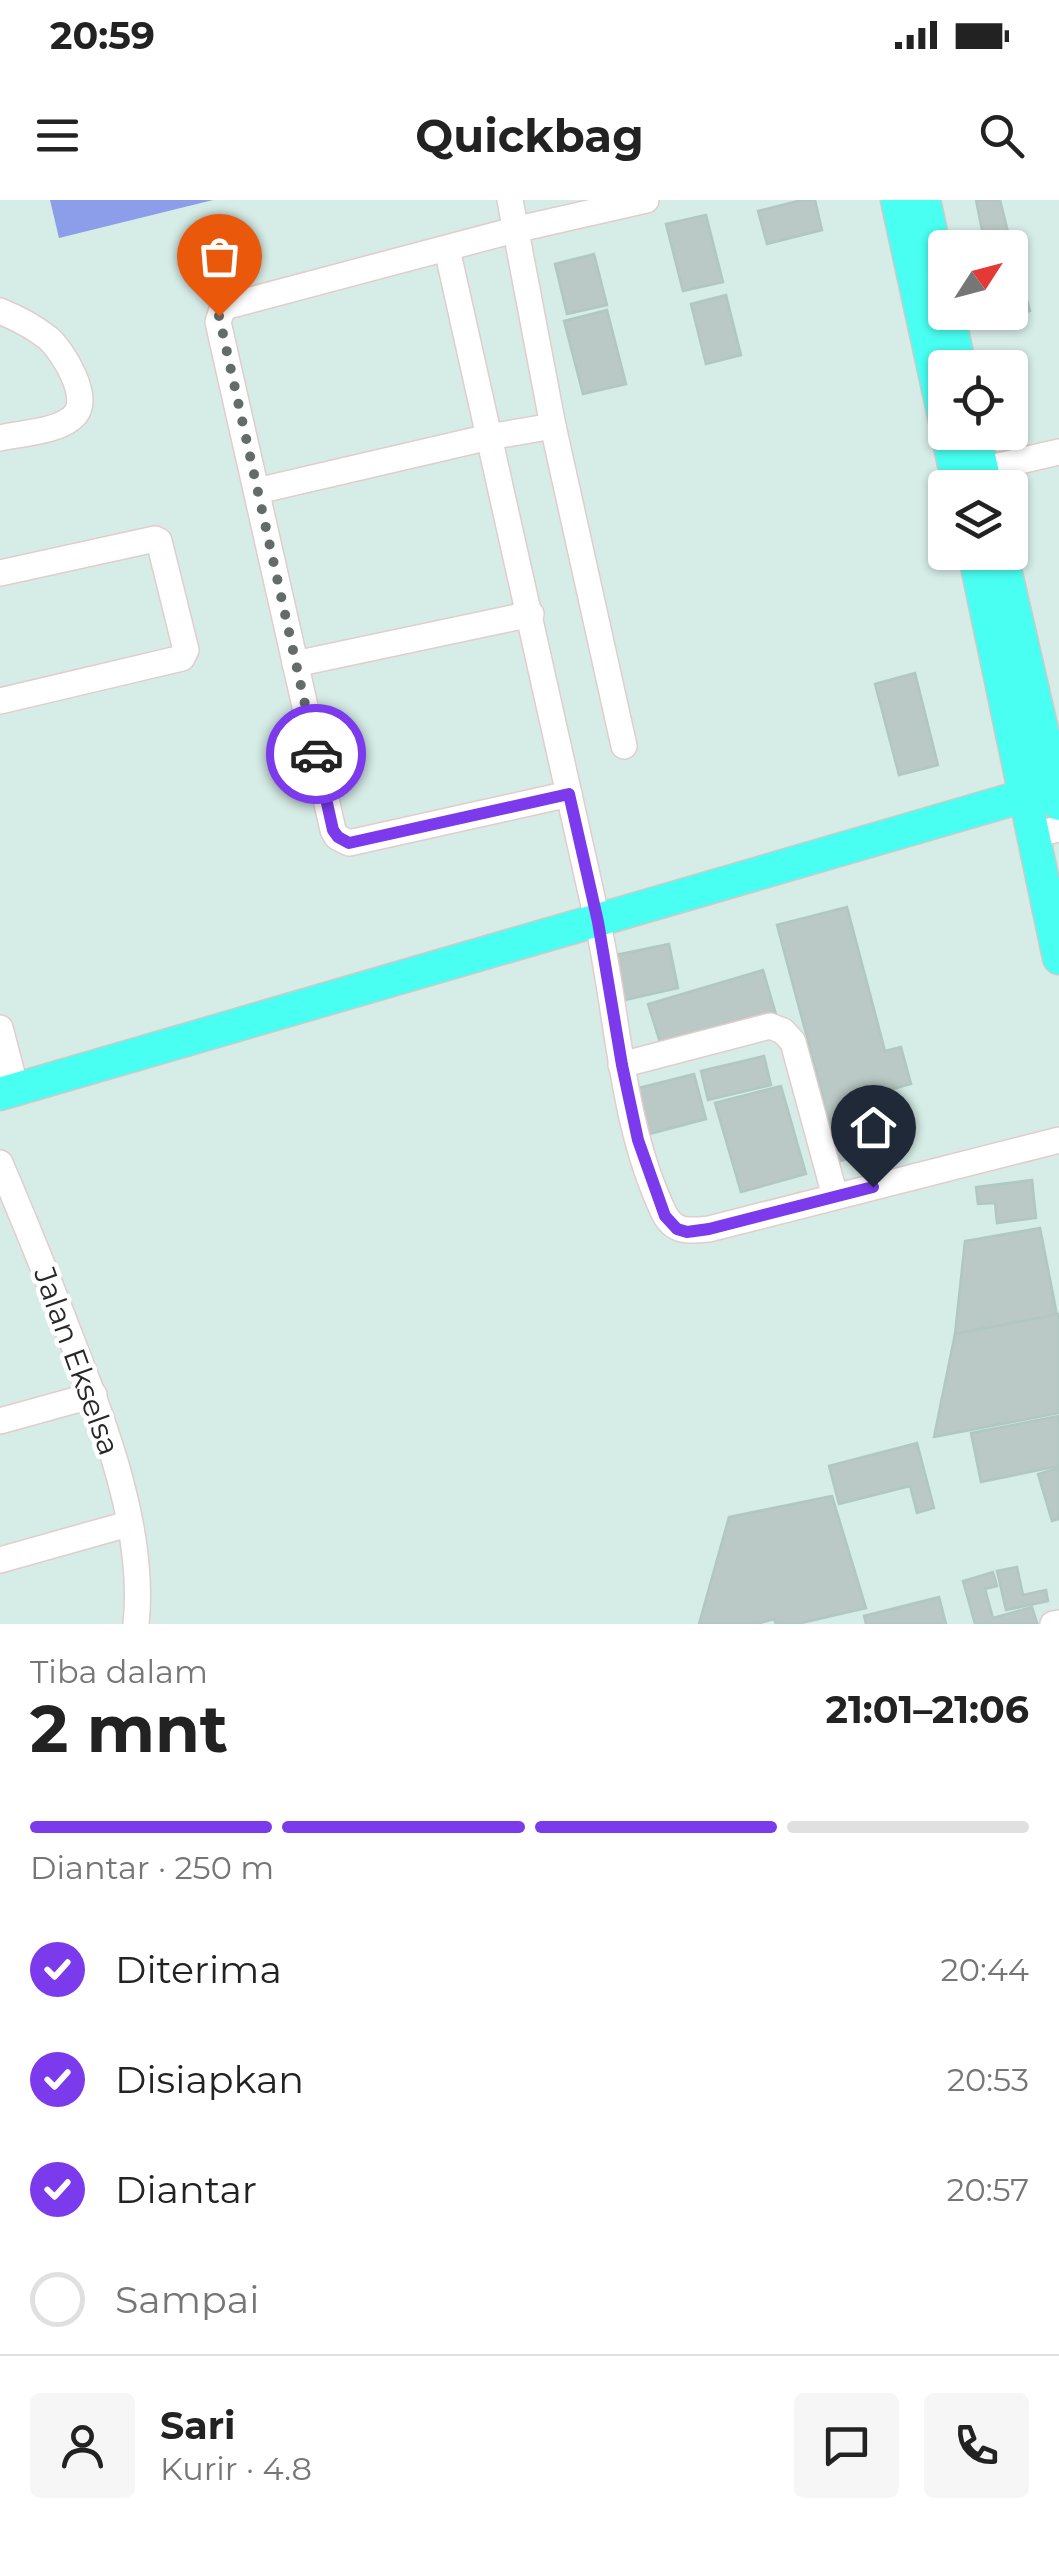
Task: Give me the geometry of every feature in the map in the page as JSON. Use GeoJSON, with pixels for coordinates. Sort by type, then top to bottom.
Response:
{"type":"FeatureCollection","features":[{"type":"Feature","properties":{"kind":"main road"},"geometry":{"type":"LineString","coordinates":[[897,200],[930,350]]}},
{"type":"Feature","properties":{"kind":"main road"},"geometry":{"type":"LineString","coordinates":[[924,200],[930,230]]}},
{"type":"Feature","properties":{"kind":"main road"},"geometry":{"type":"LineString","coordinates":[[979,570],[1047,796]]}},
{"type":"Feature","properties":{"kind":"main road"},"geometry":{"type":"LineString","coordinates":[[1003,570],[1047,796],[1059,958]]}},
{"type":"Feature","properties":{"kind":"main road"},"geometry":{"type":"LineString","coordinates":[[8,1092],[1047,796]]}},
{"type":"Feature","properties":{"kind":"street"},"geometry":{"type":"LineString","coordinates":[[510,200],[553,426],[624,746]]}},
{"type":"Feature","properties":{"kind":"street"},"geometry":{"type":"LineString","coordinates":[[569,794],[349,843],[333,830],[218,322],[222,310],[605,205],[646,200]]}},
{"type":"Feature","properties":{"kind":"street"},"geometry":{"type":"LineString","coordinates":[[446,248],[598,922],[638,1140],[665,1216],[677,1229],[687,1232],[709,1229],[1059,1140]]}},
{"type":"Feature","properties":{"kind":"street"},"geometry":{"type":"LineString","coordinates":[[0,311],[17,318],[56,346],[79,390],[81,404],[77,413],[56,425],[0,438]]}},
{"type":"Feature","properties":{"kind":"street"},"geometry":{"type":"LineString","coordinates":[[257,491],[553,426]]}},
{"type":"Feature","properties":{"kind":"street"},"geometry":{"type":"LineString","coordinates":[[1009,470],[1059,452]]}},
{"type":"Feature","properties":{"kind":"street"},"geometry":{"type":"LineString","coordinates":[[0,573],[155,539],[159,541],[186,650],[182,658],[0,701]]}},
{"type":"Feature","properties":{"kind":"street"},"geometry":{"type":"LineString","coordinates":[[295,664],[531,614]]}},
{"type":"Feature","properties":{"kind":"street"},"geometry":{"type":"LineString","coordinates":[[622,1065],[770,1026],[783,1031],[792,1042],[835,1196]]}},
{"type":"Feature","properties":{"kind":"street"},"geometry":{"type":"LineString","coordinates":[[0,1028],[8,1092]]}},
{"type":"Feature","properties":{"kind":"street","name":"Jalan Ekselsa"},"geometry":{"type":"LineString","coordinates":[[0,1162],[94,1395],[116,1466],[139,1594],[136,1624]]}},
{"type":"Feature","properties":{"kind":"street"},"geometry":{"type":"LineString","coordinates":[[0,1421],[94,1395]]}},
{"type":"Feature","properties":{"kind":"street"},"geometry":{"type":"LineString","coordinates":[[0,1560],[128,1524]]}},
{"type":"Feature","properties":{"kind":"shaded area"},"geometry":{"type":"Polygon","coordinates":[[[50,200],[213,200],[59,238],[50,200]]]}},
{"type":"Feature","properties":{"kind":"building"},"geometry":{"type":"Polygon","coordinates":[[[815,200],[822,230],[767,244],[758,211],[815,200]]]}},
{"type":"Feature","properties":{"kind":"building"},"geometry":{"type":"Polygon","coordinates":[[[976,200],[1000,200],[1008,230],[982,230],[976,200]]]}},
{"type":"Feature","properties":{"kind":"building"},"geometry":{"type":"Polygon","coordinates":[[[706,215],[723,282],[683,291],[666,224],[706,215]]]}},
{"type":"Feature","properties":{"kind":"building"},"geometry":{"type":"Polygon","coordinates":[[[594,254],[607,305],[567,314],[555,264],[594,254]]]}},
{"type":"Feature","properties":{"kind":"building"},"geometry":{"type":"Polygon","coordinates":[[[726,295],[741,355],[706,364],[691,304],[726,295]]]}},
{"type":"Feature","properties":{"kind":"building"},"geometry":{"type":"Polygon","coordinates":[[[607,310],[626,384],[583,394],[564,321],[607,310]]]}},
{"type":"Feature","properties":{"kind":"building"},"geometry":{"type":"Polygon","coordinates":[[[915,673],[938,765],[899,775],[875,684],[915,673]]]}},
{"type":"Feature","properties":{"kind":"building"},"geometry":{"type":"Polygon","coordinates":[[[847,907],[885,1051],[901,1047],[911,1084],[893,1089],[907,1144],[840,1161],[777,925],[847,907]]]}},
{"type":"Feature","properties":{"kind":"building"},"geometry":{"type":"Polygon","coordinates":[[[669,944],[678,988],[616,1002],[606,957],[669,944]]]}},
{"type":"Feature","properties":{"kind":"building"},"geometry":{"type":"Polygon","coordinates":[[[763,970],[777,1018],[663,1052],[648,1004],[763,970]]]}},
{"type":"Feature","properties":{"kind":"building"},"geometry":{"type":"Polygon","coordinates":[[[764,1056],[771,1085],[708,1100],[701,1071],[764,1056]]]}},
{"type":"Feature","properties":{"kind":"building"},"geometry":{"type":"Polygon","coordinates":[[[694,1074],[706,1119],[642,1136],[631,1090],[694,1074]]]}},
{"type":"Feature","properties":{"kind":"building"},"geometry":{"type":"Polygon","coordinates":[[[781,1086],[806,1174],[741,1192],[715,1103],[781,1086]]]}},
{"type":"Feature","properties":{"kind":"building"},"geometry":{"type":"Polygon","coordinates":[[[1032,1180],[1036,1218],[997,1223],[995,1203],[978,1204],[976,1187],[1032,1180]]]}},
{"type":"Feature","properties":{"kind":"building"},"geometry":{"type":"Polygon","coordinates":[[[1040,1228],[1057,1315],[955,1334],[965,1241],[1040,1228]]]}},
{"type":"Feature","properties":{"kind":"building"},"geometry":{"type":"Polygon","coordinates":[[[1059,1314],[1059,1413],[934,1437],[955,1334],[1059,1314]]]}},
{"type":"Feature","properties":{"kind":"building"},"geometry":{"type":"Polygon","coordinates":[[[1059,1416],[1059,1466],[981,1482],[971,1433],[1059,1416]]]}},
{"type":"Feature","properties":{"kind":"building"},"geometry":{"type":"Polygon","coordinates":[[[917,1443],[934,1508],[917,1513],[910,1486],[839,1504],[829,1466],[917,1443]]]}},
{"type":"Feature","properties":{"kind":"building"},"geometry":{"type":"Polygon","coordinates":[[[1059,1468],[1059,1519],[1052,1521],[1038,1474],[1059,1468]]]}},
{"type":"Feature","properties":{"kind":"building"},"geometry":{"type":"Polygon","coordinates":[[[832,1496],[866,1608],[797,1624],[776,1624],[774,1619],[757,1624],[699,1624],[729,1517],[832,1496]]]}},
{"type":"Feature","properties":{"kind":"building"},"geometry":{"type":"Polygon","coordinates":[[[1017,1567],[1023,1595],[1046,1590],[1048,1601],[1006,1610],[997,1571],[1017,1567]]]}},
{"type":"Feature","properties":{"kind":"building"},"geometry":{"type":"Polygon","coordinates":[[[993,1572],[997,1586],[985,1589],[993,1618],[1032,1607],[1037,1623],[975,1624],[963,1581],[993,1572]]]}},
{"type":"Feature","properties":{"kind":"building"},"geometry":{"type":"Polygon","coordinates":[[[939,1597],[946,1624],[866,1624],[864,1616],[939,1597]]]}},
{"type":"Feature","properties":{"kind":"way so far"},"geometry":{"type":"LineString","coordinates":[[219,316],[316,754]]}},
{"type":"Feature","properties":{"kind":"route"},"geometry":{"type":"LineString","coordinates":[[316,754],[333,830],[349,843],[569,794],[598,922],[638,1140],[665,1216],[677,1229],[709,1229],[873,1187]]}}]}
